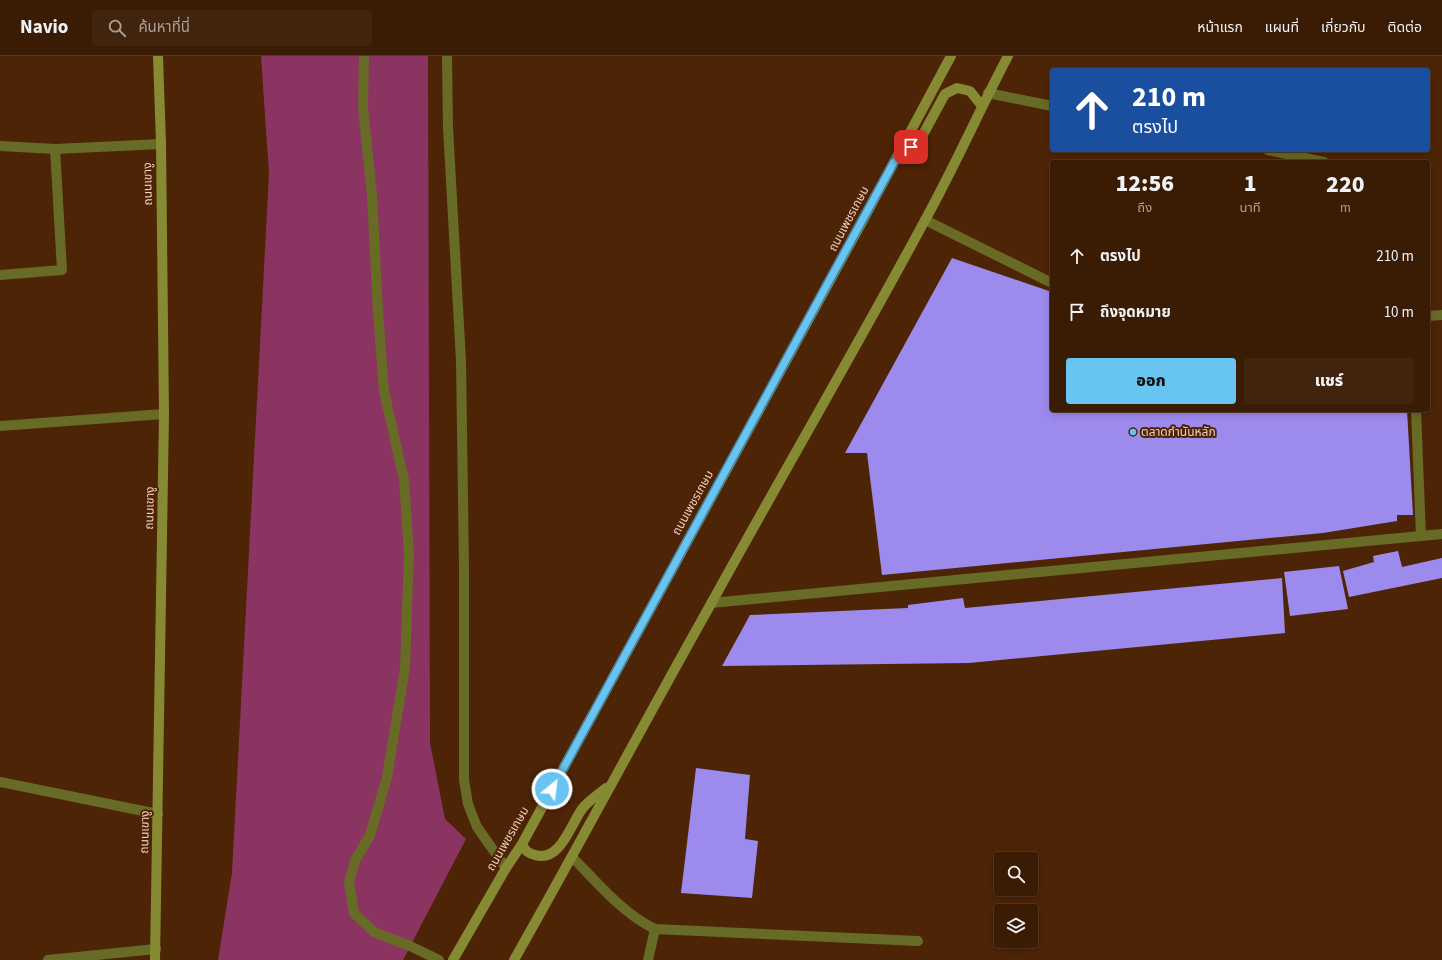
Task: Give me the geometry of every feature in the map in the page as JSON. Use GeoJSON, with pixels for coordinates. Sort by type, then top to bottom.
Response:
{"type":"FeatureCollection","features":[{"type":"Feature","properties":{"kind":"main road","name":"ถนนเขางู"},"geometry":{"type":"LineString","coordinates":[[156,960],[164,414],[161,144],[158,56]]}},
{"type":"Feature","properties":{"kind":"main road","name":"ถนนเพชรเกษม"},"geometry":{"type":"LineString","coordinates":[[453,960],[506,868],[522,844],[951,56]]}},
{"type":"Feature","properties":{"kind":"main road"},"geometry":{"type":"LineString","coordinates":[[514,960],[925,220],[1008,56]]}},
{"type":"Feature","properties":{"kind":"main road"},"geometry":{"type":"LineString","coordinates":[[894,162],[920,140],[945,94],[957,88],[970,91],[982,106]]}},
{"type":"Feature","properties":{"kind":"main road"},"geometry":{"type":"LineString","coordinates":[[522,844],[525,851],[540,857],[552,854],[561,845],[583,808],[612,783]]}},
{"type":"Feature","properties":{"kind":"street"},"geometry":{"type":"LineString","coordinates":[[364,56],[363,108],[372,195],[384,391],[404,480],[409,553],[405,668],[387,777],[370,835],[355,861],[348,882],[354,913],[374,932],[410,946],[439,960]]}},
{"type":"Feature","properties":{"kind":"street"},"geometry":{"type":"LineString","coordinates":[[447,56],[448,127],[461,369],[464,567],[464,780],[468,804],[477,827],[506,868]]}},
{"type":"Feature","properties":{"kind":"street"},"geometry":{"type":"LineString","coordinates":[[988,93],[1050,106]]}},
{"type":"Feature","properties":{"kind":"street"},"geometry":{"type":"LineString","coordinates":[[0,146],[55,149],[161,144]]}},
{"type":"Feature","properties":{"kind":"street"},"geometry":{"type":"LineString","coordinates":[[0,274],[62,270],[55,149]]}},
{"type":"Feature","properties":{"kind":"street"},"geometry":{"type":"LineString","coordinates":[[1277,152],[1315,160]]}},
{"type":"Feature","properties":{"kind":"street"},"geometry":{"type":"LineString","coordinates":[[925,220],[1050,282]]}},
{"type":"Feature","properties":{"kind":"street"},"geometry":{"type":"LineString","coordinates":[[1430,316],[1442,315]]}},
{"type":"Feature","properties":{"kind":"street"},"geometry":{"type":"LineString","coordinates":[[1416,412],[1421,536]]}},
{"type":"Feature","properties":{"kind":"street"},"geometry":{"type":"LineString","coordinates":[[0,426],[164,414]]}},
{"type":"Feature","properties":{"kind":"street"},"geometry":{"type":"LineString","coordinates":[[711,603],[1442,534]]}},
{"type":"Feature","properties":{"kind":"street"},"geometry":{"type":"LineString","coordinates":[[0,782],[158,814]]}},
{"type":"Feature","properties":{"kind":"street"},"geometry":{"type":"LineString","coordinates":[[572,857],[628,913],[642,923],[655,929],[918,941]]}},
{"type":"Feature","properties":{"kind":"street"},"geometry":{"type":"LineString","coordinates":[[648,960],[655,929]]}},
{"type":"Feature","properties":{"kind":"street"},"geometry":{"type":"LineString","coordinates":[[48,960],[156,948]]}},
{"type":"Feature","properties":{"kind":"shaded area"},"geometry":{"type":"Polygon","coordinates":[[[261,56],[428,56],[430,743],[445,819],[466,839],[403,960],[218,960],[232,873],[269,174],[261,56]]]}},
{"type":"Feature","properties":{"kind":"building","name":"ตลาดกำนันหลัก"},"geometry":{"type":"Polygon","coordinates":[[[952,258],[1050,291],[1050,412],[1407,412],[1413,515],[1397,515],[1397,521],[1323,533],[882,575],[867,453],[845,453],[952,258]]]}},
{"type":"Feature","properties":{"kind":"building"},"geometry":{"type":"Polygon","coordinates":[[[1398,551],[1402,567],[1442,558],[1442,578],[1349,597],[1343,571],[1374,562],[1373,556],[1398,551]]]}},
{"type":"Feature","properties":{"kind":"building"},"geometry":{"type":"Polygon","coordinates":[[[1339,566],[1348,609],[1290,616],[1284,572],[1339,566]]]}},
{"type":"Feature","properties":{"kind":"building"},"geometry":{"type":"Polygon","coordinates":[[[1282,578],[1285,633],[969,663],[722,666],[750,615],[908,608],[908,605],[963,598],[965,608],[1282,578]]]}},
{"type":"Feature","properties":{"kind":"building"},"geometry":{"type":"Polygon","coordinates":[[[696,768],[750,775],[745,839],[758,841],[752,898],[681,893],[696,768]]]}},
{"type":"Feature","properties":{"kind":"place","name":"ตลาดกำนันหลัก"},"geometry":{"type":"Point","coordinates":[1133,432]}},
{"type":"Feature","properties":{"kind":"route"},"geometry":{"type":"LineString","coordinates":[[552,789],[894,162],[911,147]]}}]}
